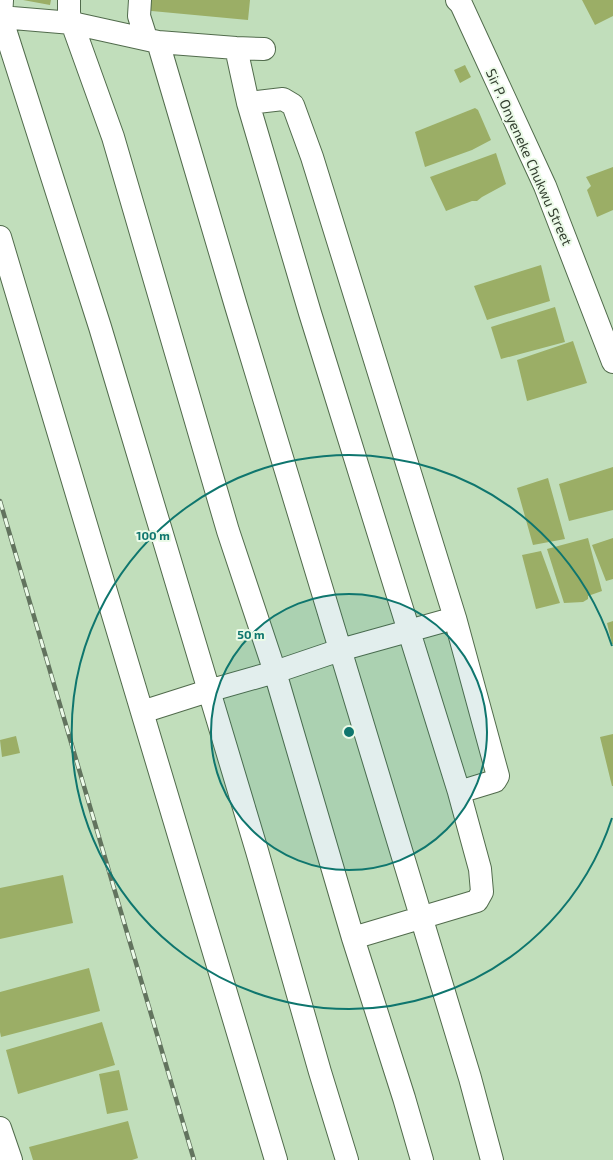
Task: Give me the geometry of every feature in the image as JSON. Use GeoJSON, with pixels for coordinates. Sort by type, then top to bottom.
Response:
{"type":"FeatureCollection","features":[{"type":"Feature","properties":{"kind":"street"},"geometry":{"type":"LineString","coordinates":[[69,0],[69,14],[113,137],[228,530],[275,672],[353,938],[404,1098],[422,1160]]}},
{"type":"Feature","properties":{"kind":"street"},"geometry":{"type":"LineString","coordinates":[[140,0],[139,16],[152,40],[198,175],[238,314],[470,1078],[492,1160]]}},
{"type":"Feature","properties":{"kind":"street","name":"Sir P. Onyeneke Chukwu Street"},"geometry":{"type":"LineString","coordinates":[[457,0],[461,4],[545,186],[613,362]]}},
{"type":"Feature","properties":{"kind":"street"},"geometry":{"type":"LineString","coordinates":[[264,49],[236,48],[152,40],[72,23],[1,11],[100,327],[256,851],[320,1072],[348,1160]]}},
{"type":"Feature","properties":{"kind":"street"},"geometry":{"type":"LineString","coordinates":[[236,48],[248,103],[310,313],[459,792],[480,870],[482,892],[477,901],[353,938]]}},
{"type":"Feature","properties":{"kind":"street"},"geometry":{"type":"LineString","coordinates":[[248,103],[284,99],[293,105],[314,165],[455,618],[498,776],[495,781],[459,792]]}},
{"type":"Feature","properties":{"kind":"street"},"geometry":{"type":"LineString","coordinates":[[0,237],[276,1160]]}},
{"type":"Feature","properties":{"kind":"street"},"geometry":{"type":"LineString","coordinates":[[142,712],[275,672],[340,650],[455,618]]}},
{"type":"Feature","properties":{"kind":"street"},"geometry":{"type":"LineString","coordinates":[[0,1128],[11,1160]]}},
{"type":"Feature","properties":{"kind":"building"},"geometry":{"type":"Polygon","coordinates":[[[23,0],[51,0],[50,5],[23,0]]]}},
{"type":"Feature","properties":{"kind":"building"},"geometry":{"type":"Polygon","coordinates":[[[142,0],[250,0],[248,20],[141,10],[142,0]]]}},
{"type":"Feature","properties":{"kind":"building"},"geometry":{"type":"Polygon","coordinates":[[[582,0],[613,0],[613,16],[595,25],[582,0]]]}},
{"type":"Feature","properties":{"kind":"building"},"geometry":{"type":"Polygon","coordinates":[[[465,65],[471,77],[460,83],[454,70],[465,65]]]}},
{"type":"Feature","properties":{"kind":"building"},"geometry":{"type":"Polygon","coordinates":[[[475,108],[478,110],[491,140],[472,150],[425,167],[415,132],[475,108]]]}},
{"type":"Feature","properties":{"kind":"building"},"geometry":{"type":"Polygon","coordinates":[[[496,153],[506,184],[477,201],[472,201],[446,211],[430,177],[496,153]]]}},
{"type":"Feature","properties":{"kind":"building"},"geometry":{"type":"Polygon","coordinates":[[[613,167],[613,210],[597,217],[587,190],[591,186],[586,177],[613,167]]]}},
{"type":"Feature","properties":{"kind":"building"},"geometry":{"type":"Polygon","coordinates":[[[541,265],[550,301],[487,320],[474,286],[541,265]]]}},
{"type":"Feature","properties":{"kind":"building"},"geometry":{"type":"Polygon","coordinates":[[[555,307],[565,342],[501,359],[491,327],[555,307]]]}},
{"type":"Feature","properties":{"kind":"building"},"geometry":{"type":"Polygon","coordinates":[[[573,341],[587,383],[527,401],[517,360],[573,341]]]}},
{"type":"Feature","properties":{"kind":"building"},"geometry":{"type":"Polygon","coordinates":[[[613,467],[613,510],[569,521],[559,484],[613,467]]]}},
{"type":"Feature","properties":{"kind":"building"},"geometry":{"type":"Polygon","coordinates":[[[548,478],[565,539],[533,545],[517,488],[548,478]]]}},
{"type":"Feature","properties":{"kind":"building"},"geometry":{"type":"Polygon","coordinates":[[[588,538],[602,591],[588,596],[588,599],[583,602],[564,603],[547,549],[588,538]]]}},
{"type":"Feature","properties":{"kind":"building"},"geometry":{"type":"Polygon","coordinates":[[[613,538],[613,579],[606,581],[592,545],[613,538]]]}},
{"type":"Feature","properties":{"kind":"building"},"geometry":{"type":"Polygon","coordinates":[[[541,551],[560,603],[536,609],[522,555],[541,551]]]}},
{"type":"Feature","properties":{"kind":"building"},"geometry":{"type":"Polygon","coordinates":[[[613,621],[613,644],[612,644],[607,623],[613,621]]]}},
{"type":"Feature","properties":{"kind":"building"},"geometry":{"type":"Polygon","coordinates":[[[613,734],[613,786],[612,786],[600,737],[613,734]]]}},
{"type":"Feature","properties":{"kind":"building"},"geometry":{"type":"Polygon","coordinates":[[[16,736],[20,753],[2,757],[0,740],[16,736]]]}},
{"type":"Feature","properties":{"kind":"building"},"geometry":{"type":"Polygon","coordinates":[[[63,875],[73,923],[0,939],[0,888],[63,875]]]}},
{"type":"Feature","properties":{"kind":"building"},"geometry":{"type":"Polygon","coordinates":[[[89,968],[100,1011],[1,1037],[0,992],[89,968]]]}},
{"type":"Feature","properties":{"kind":"building"},"geometry":{"type":"Polygon","coordinates":[[[102,1022],[115,1065],[18,1094],[6,1050],[102,1022]]]}},
{"type":"Feature","properties":{"kind":"building"},"geometry":{"type":"Polygon","coordinates":[[[119,1070],[128,1110],[107,1114],[99,1074],[119,1070]]]}},
{"type":"Feature","properties":{"kind":"building"},"geometry":{"type":"Polygon","coordinates":[[[128,1121],[138,1158],[132,1160],[33,1160],[29,1147],[128,1121]]]}},
{"type":"Feature","properties":{"kind":"railway"},"geometry":{"type":"LineString","coordinates":[[0,501],[194,1160]]}}]}
